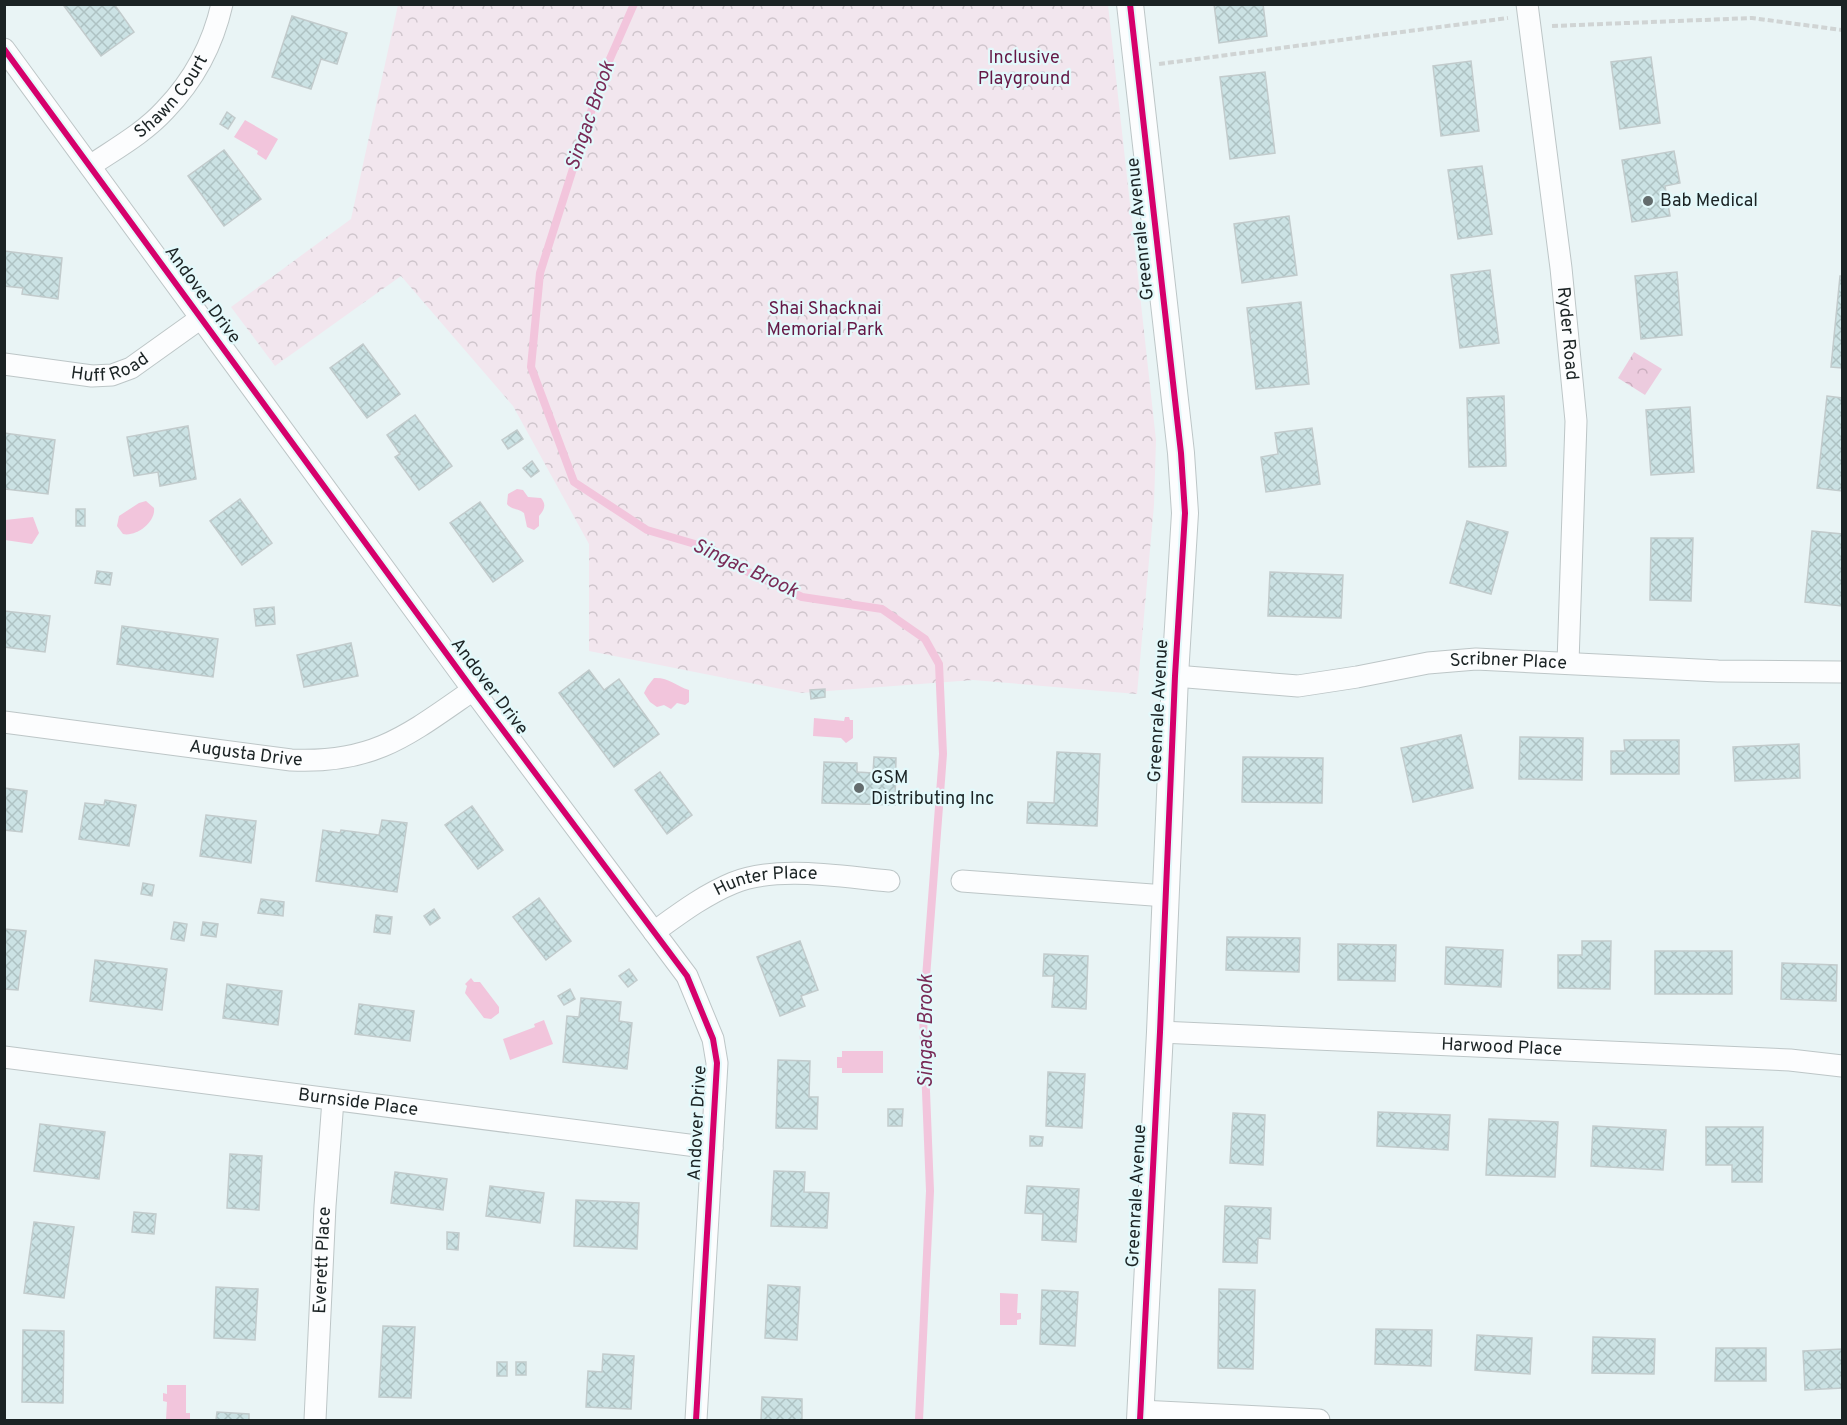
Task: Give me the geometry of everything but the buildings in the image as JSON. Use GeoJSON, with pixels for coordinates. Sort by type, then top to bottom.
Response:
{"type":"FeatureCollection","features":[{"type":"Feature","properties":{"kind":"street","name":"Shawn Court"},"geometry":{"type":"LineString","coordinates":[[90,166],[164,112],[186,86],[204,55],[218,21],[222,4]]}},
{"type":"Feature","properties":{"kind":"street","name":"Greenrale Avenue"},"geometry":{"type":"LineString","coordinates":[[1131,4],[1180,442],[1185,513],[1175,676],[1160,1032],[1140,1416]]}},
{"type":"Feature","properties":{"kind":"street","name":"Ryder Road"},"geometry":{"type":"LineString","coordinates":[[1529,15],[1561,268],[1576,421],[1568,663]]}},
{"type":"Feature","properties":{"kind":"street","name":"Andover Drive"},"geometry":{"type":"LineString","coordinates":[[4,49],[473,690],[687,976],[714,1038],[717,1063],[696,1420]]}},
{"type":"Feature","properties":{"kind":"street","name":"Huff Road"},"geometry":{"type":"LineString","coordinates":[[4,364],[92,376],[112,375],[131,369],[201,318]]}},
{"type":"Feature","properties":{"kind":"street","name":"Scribner Place"},"geometry":{"type":"LineString","coordinates":[[1175,676],[1298,686],[1428,663],[1476,659],[1718,671],[1842,672]]}},
{"type":"Feature","properties":{"kind":"street","name":"Augusta Drive"},"geometry":{"type":"LineString","coordinates":[[4,722],[313,761],[346,758],[378,749],[409,735],[473,690]]}},
{"type":"Feature","properties":{"kind":"street","name":"Hunter Place"},"geometry":{"type":"LineString","coordinates":[[654,932],[704,897],[733,883],[753,877],[784,873],[889,880]]}},
{"type":"Feature","properties":{"kind":"street"},"geometry":{"type":"LineString","coordinates":[[962,880],[1166,896]]}},
{"type":"Feature","properties":{"kind":"street","name":"Harwood Place"},"geometry":{"type":"LineString","coordinates":[[1160,1032],[1790,1060],[1842,1066]]}},
{"type":"Feature","properties":{"kind":"street","name":"Burnside Place"},"geometry":{"type":"LineString","coordinates":[[4,1058],[712,1148]]}},
{"type":"Feature","properties":{"kind":"street","name":"Everett Place"},"geometry":{"type":"LineString","coordinates":[[315,1420],[325,1206],[333,1100]]}},
{"type":"Feature","properties":{"kind":"street"},"geometry":{"type":"LineString","coordinates":[[1140,1416],[1319,1420]]}},
{"type":"Feature","properties":{"kind":"path"},"geometry":{"type":"LineString","coordinates":[[1137,67],[1529,15],[1752,18],[1842,30]]}},
{"type":"Feature","properties":{"kind":"green space","name":"Shai Shacknai Memorial Park"},"geometry":{"type":"Polygon","coordinates":[[[398,5],[1108,5],[1156,440],[1154,505],[1137,694],[973,680],[801,693],[589,651],[589,544],[513,406],[401,276],[275,366],[231,307],[351,219],[398,5]]]}},
{"type":"Feature","properties":{"kind":"green space"},"geometry":{"type":"Polygon","coordinates":[[[1634,352],[1662,369],[1645,395],[1618,378],[1634,352]]]}},
{"type":"Feature","properties":{"kind":"shaded area"},"geometry":{"type":"Polygon","coordinates":[[[245,120],[278,139],[266,160],[257,154],[258,151],[234,137],[245,120]]]}},
{"type":"Feature","properties":{"kind":"shaded area"},"geometry":{"type":"Polygon","coordinates":[[[517,489],[523,490],[528,497],[541,498],[544,503],[539,516],[539,526],[534,530],[527,527],[524,513],[507,504],[508,494],[517,489]]]}},
{"type":"Feature","properties":{"kind":"shaded area"},"geometry":{"type":"Polygon","coordinates":[[[146,501],[154,508],[152,518],[139,531],[123,534],[117,526],[119,516],[146,501]]]}},
{"type":"Feature","properties":{"kind":"shaded area"},"geometry":{"type":"Polygon","coordinates":[[[33,517],[39,533],[32,544],[5,540],[5,520],[33,517]]]}},
{"type":"Feature","properties":{"kind":"shaded area"},"geometry":{"type":"Polygon","coordinates":[[[654,678],[668,680],[689,690],[689,702],[685,705],[677,703],[671,709],[664,705],[657,707],[644,693],[654,678]]]}},
{"type":"Feature","properties":{"kind":"shaded area"},"geometry":{"type":"Polygon","coordinates":[[[845,717],[853,720],[853,738],[846,743],[841,738],[813,736],[814,718],[844,721],[845,717]]]}},
{"type":"Feature","properties":{"kind":"shaded area"},"geometry":{"type":"Polygon","coordinates":[[[471,978],[474,982],[480,982],[499,1007],[499,1013],[491,1019],[484,1018],[465,993],[467,986],[465,984],[471,978]]]}},
{"type":"Feature","properties":{"kind":"shaded area"},"geometry":{"type":"Polygon","coordinates":[[[544,1020],[553,1044],[510,1060],[503,1039],[535,1027],[534,1024],[544,1020]]]}},
{"type":"Feature","properties":{"kind":"shaded area"},"geometry":{"type":"Polygon","coordinates":[[[842,1051],[883,1051],[883,1073],[842,1073],[842,1068],[837,1068],[837,1057],[842,1057],[842,1051]]]}},
{"type":"Feature","properties":{"kind":"shaded area"},"geometry":{"type":"Polygon","coordinates":[[[1000,1293],[1018,1294],[1017,1313],[1021,1313],[1021,1319],[1017,1320],[1017,1325],[1000,1325],[1000,1293]]]}},
{"type":"Feature","properties":{"kind":"shaded area"},"geometry":{"type":"Polygon","coordinates":[[[167,1385],[186,1385],[186,1413],[190,1413],[190,1420],[166,1420],[167,1402],[163,1401],[163,1393],[167,1394],[167,1385]]]}},
{"type":"Feature","properties":{"kind":"waterway","name":"Singac Brook"},"geometry":{"type":"LineString","coordinates":[[634,4],[602,77],[540,273],[531,367],[574,482],[647,530],[712,549],[744,570],[802,597],[882,609],[925,639],[939,664],[943,754],[923,1017],[930,1191],[919,1420]]}},
{"type":"Feature","properties":{"kind":"cycle path"},"geometry":{"type":"LineString","coordinates":[[1130,4],[1181,453],[1185,513],[1175,676],[1140,1420]]}},
{"type":"Feature","properties":{"kind":"cycle path"},"geometry":{"type":"LineString","coordinates":[[4,49],[473,690],[687,976],[713,1039],[717,1063],[696,1420]]}},
{"type":"Feature","properties":{"kind":"place","name":"Bab Medical"},"geometry":{"type":"Point","coordinates":[1648,201]}},
{"type":"Feature","properties":{"kind":"place","name":"GSM Distributing Inc"},"geometry":{"type":"Point","coordinates":[859,788]}},
{"type":"Feature","properties":{"kind":"park label","name":"Inclusive Playground"},"geometry":{"type":"Point","coordinates":[1024,68]}}]}
